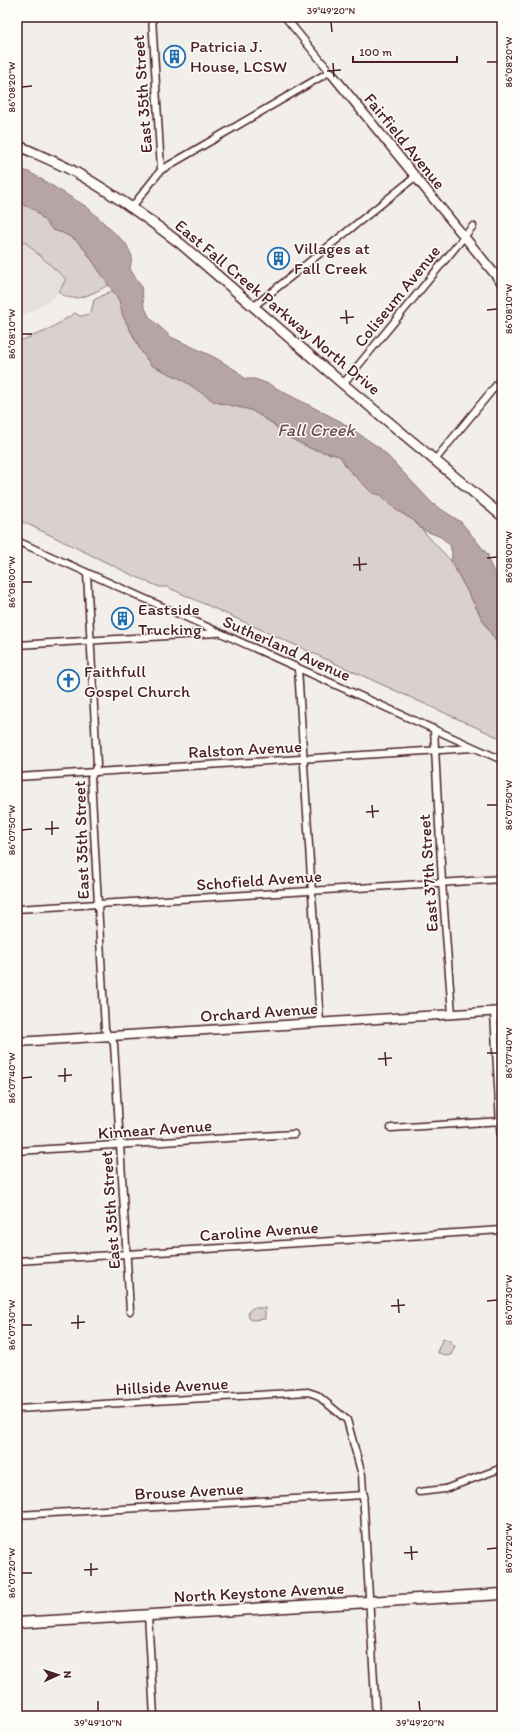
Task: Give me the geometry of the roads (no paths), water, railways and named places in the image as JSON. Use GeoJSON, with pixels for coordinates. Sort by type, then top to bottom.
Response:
{"type":"FeatureCollection","features":[{"type":"Feature","properties":{"kind":"main road","name":"East Fall Creek Parkway North Drive"},"geometry":{"type":"LineString","coordinates":[[17,145],[75,172],[132,207],[181,244],[343,384],[502,516]]}},
{"type":"Feature","properties":{"kind":"main road","name":"North Keystone Avenue"},"geometry":{"type":"LineString","coordinates":[[17,1623],[502,1594]]}},
{"type":"Feature","properties":{"kind":"street","name":"East 35th Street"},"geometry":{"type":"LineString","coordinates":[[152,17],[161,170]]}},
{"type":"Feature","properties":{"kind":"street","name":"Fairfield Avenue"},"geometry":{"type":"LineString","coordinates":[[285,17],[502,283]]}},
{"type":"Feature","properties":{"kind":"street"},"geometry":{"type":"LineString","coordinates":[[132,207],[161,170],[330,72]]}},
{"type":"Feature","properties":{"kind":"street"},"geometry":{"type":"LineString","coordinates":[[253,307],[415,177]]}},
{"type":"Feature","properties":{"kind":"street","name":"Coliseum Avenue"},"geometry":{"type":"LineString","coordinates":[[343,384],[472,226]]}},
{"type":"Feature","properties":{"kind":"street"},"geometry":{"type":"LineString","coordinates":[[435,460],[502,378]]}},
{"type":"Feature","properties":{"kind":"street","name":"Sutherland Avenue"},"geometry":{"type":"LineString","coordinates":[[17,542],[502,760]]}},
{"type":"Feature","properties":{"kind":"street","name":"East 35th Street"},"geometry":{"type":"LineString","coordinates":[[87,573],[97,765],[91,779],[105,1029],[114,1044],[130,1311]]}},
{"type":"Feature","properties":{"kind":"street"},"geometry":{"type":"LineString","coordinates":[[17,645],[220,633]]}},
{"type":"Feature","properties":{"kind":"street"},"geometry":{"type":"LineString","coordinates":[[298,668],[320,1023]]}},
{"type":"Feature","properties":{"kind":"street","name":"East 37th Street"},"geometry":{"type":"LineString","coordinates":[[434,729],[442,882],[452,1014]]}},
{"type":"Feature","properties":{"kind":"street","name":"Ralston Avenue"},"geometry":{"type":"LineString","coordinates":[[17,777],[474,748]]}},
{"type":"Feature","properties":{"kind":"street","name":"Schofield Avenue"},"geometry":{"type":"LineString","coordinates":[[17,909],[502,879]]}},
{"type":"Feature","properties":{"kind":"street"},"geometry":{"type":"LineString","coordinates":[[498,1011],[502,1161]]}},
{"type":"Feature","properties":{"kind":"street","name":"Orchard Avenue"},"geometry":{"type":"LineString","coordinates":[[17,1042],[498,1011]]}},
{"type":"Feature","properties":{"kind":"street"},"geometry":{"type":"LineString","coordinates":[[391,1128],[501,1121]]}},
{"type":"Feature","properties":{"kind":"street","name":"Kinnear Avenue"},"geometry":{"type":"LineString","coordinates":[[17,1151],[294,1134]]}},
{"type":"Feature","properties":{"kind":"street","name":"Caroline Avenue"},"geometry":{"type":"LineString","coordinates":[[17,1261],[502,1230]]}},
{"type":"Feature","properties":{"kind":"street","name":"Hillside Avenue"},"geometry":{"type":"LineString","coordinates":[[17,1409],[308,1392],[317,1395],[326,1402],[347,1420],[362,1475],[376,1716]]}},
{"type":"Feature","properties":{"kind":"street"},"geometry":{"type":"LineString","coordinates":[[419,1492],[445,1488],[502,1468]]}},
{"type":"Feature","properties":{"kind":"street","name":"Brouse Avenue"},"geometry":{"type":"LineString","coordinates":[[17,1516],[364,1495]]}},
{"type":"Feature","properties":{"kind":"street"},"geometry":{"type":"LineString","coordinates":[[148,1615],[154,1716]]}},
{"type":"Feature","properties":{"kind":"water","name":"Fall Creek"},"geometry":{"type":"Polygon","coordinates":[[[17,168],[31,173],[87,207],[126,244],[132,256],[130,269],[141,286],[144,306],[150,318],[171,337],[214,357],[237,371],[245,379],[255,379],[271,385],[340,421],[381,449],[433,504],[461,522],[488,555],[489,562],[502,588],[502,651],[485,624],[451,561],[452,553],[450,545],[441,537],[423,530],[413,520],[395,509],[381,495],[372,493],[347,468],[340,456],[312,449],[286,436],[272,423],[251,410],[215,402],[181,379],[151,365],[141,351],[123,316],[119,300],[85,250],[76,240],[63,233],[53,230],[35,210],[17,202],[17,168]]]}},
{"type":"Feature","properties":{"kind":"place","name":"Patricia J. House, LCSW"},"geometry":{"type":"Point","coordinates":[175,56]}},
{"type":"Feature","properties":{"kind":"place","name":"Villages at Fall Creek"},"geometry":{"type":"Point","coordinates":[278,258]}},
{"type":"Feature","properties":{"kind":"place","name":"Eastside Trucking"},"geometry":{"type":"Point","coordinates":[123,619]}},
{"type":"Feature","properties":{"kind":"place","name":"Faithfull Gospel Church"},"geometry":{"type":"Point","coordinates":[69,681]}}]}
